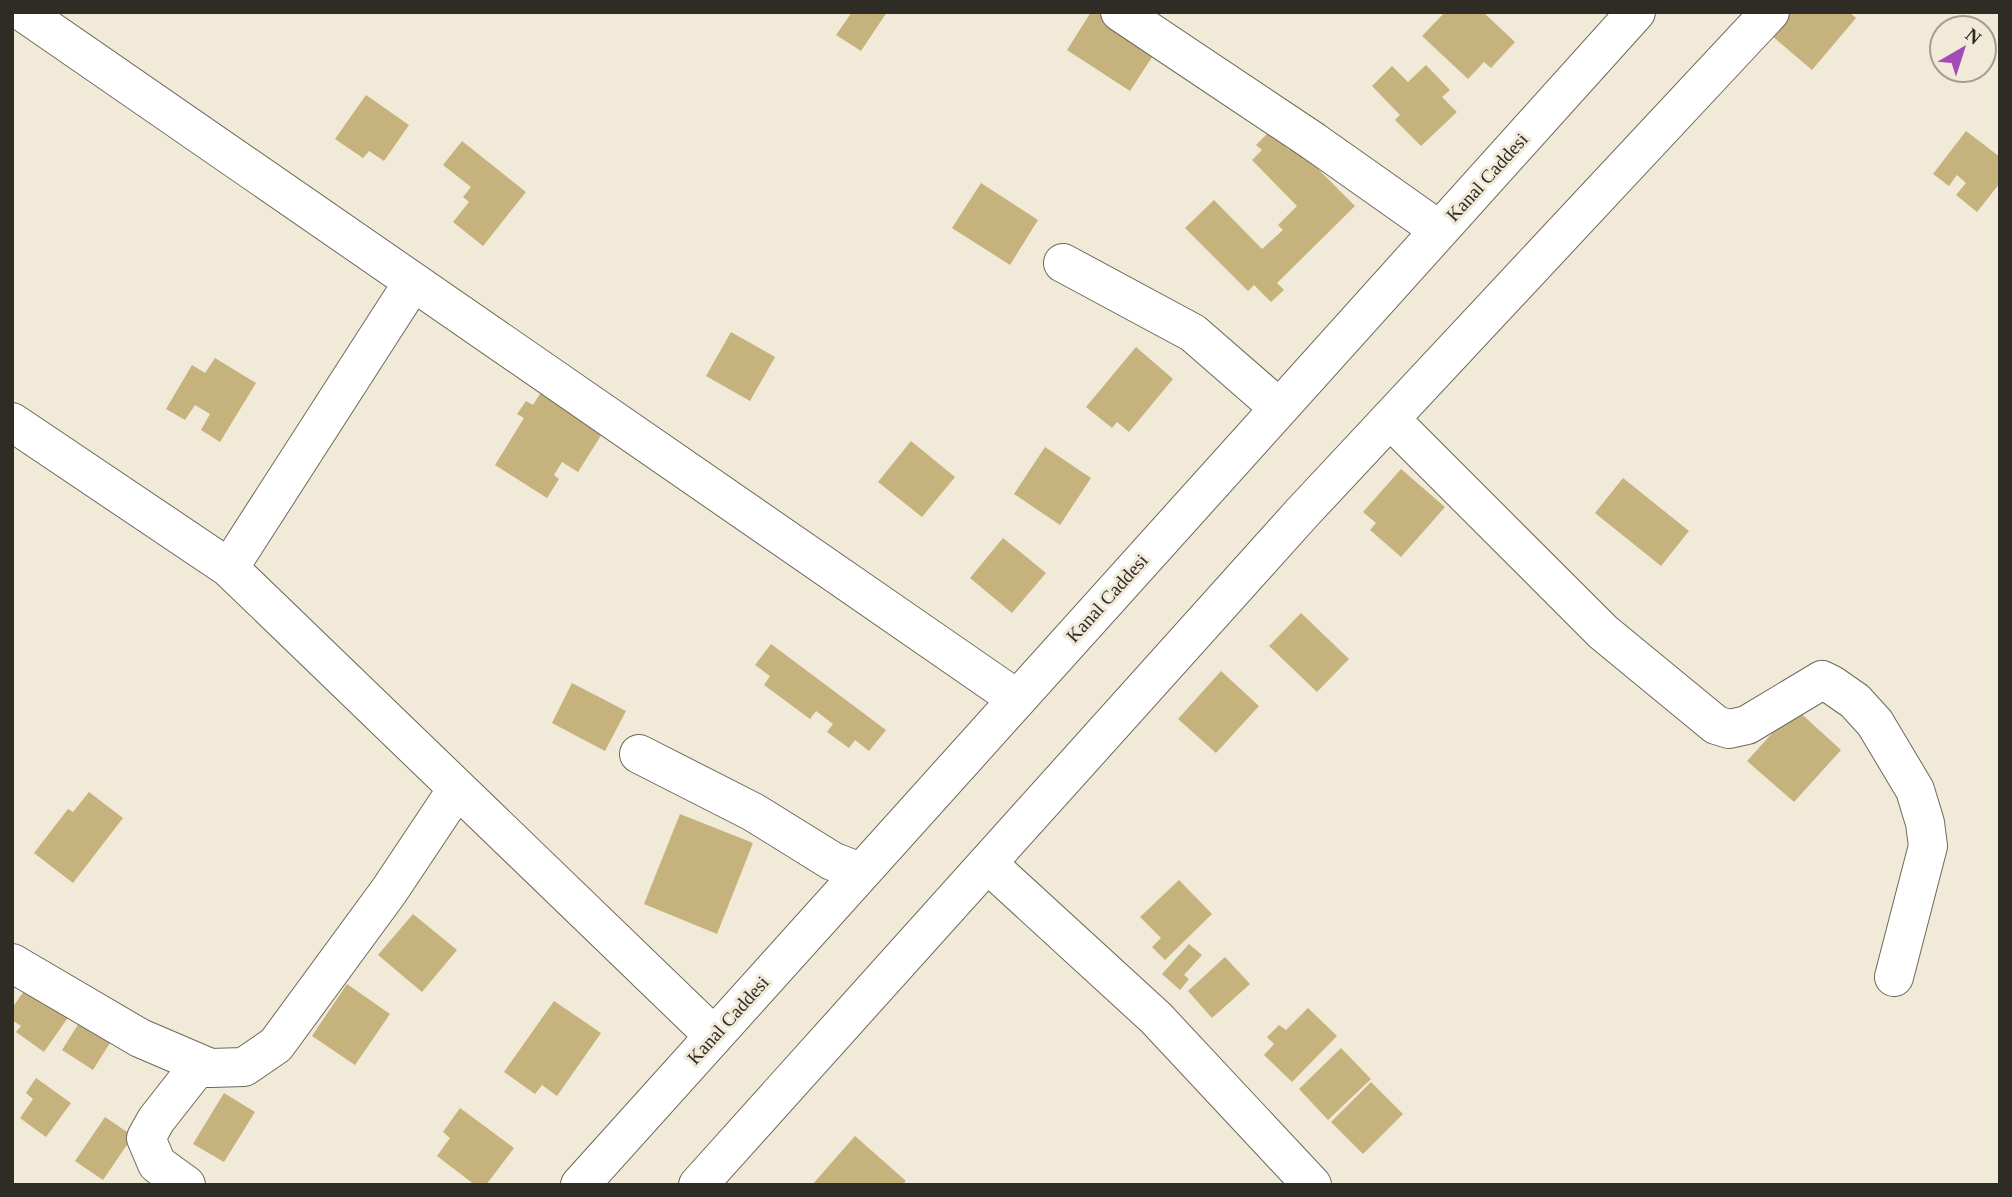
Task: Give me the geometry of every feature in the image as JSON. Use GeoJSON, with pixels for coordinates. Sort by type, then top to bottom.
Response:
{"type":"FeatureCollection","features":[{"type":"Feature","properties":{"kind":"street"},"geometry":{"type":"LineString","coordinates":[[23,12],[1017,699]]}},
{"type":"Feature","properties":{"kind":"street"},"geometry":{"type":"LineString","coordinates":[[1119,12],[1314,141],[1439,230]]}},
{"type":"Feature","properties":{"kind":"street","name":"Kanal Caddesi"},"geometry":{"type":"LineString","coordinates":[[579,1185],[1636,12]]}},
{"type":"Feature","properties":{"kind":"street"},"geometry":{"type":"LineString","coordinates":[[698,1185],[1302,513],[1770,12]]}},
{"type":"Feature","properties":{"kind":"street"},"geometry":{"type":"LineString","coordinates":[[1062,262],[1193,333],[1279,408]]}},
{"type":"Feature","properties":{"kind":"street"},"geometry":{"type":"LineString","coordinates":[[229,568],[413,282]]}},
{"type":"Feature","properties":{"kind":"street"},"geometry":{"type":"LineString","coordinates":[[1390,419],[1603,632],[1716,725],[1729,729],[1747,726],[1822,681],[1855,701],[1875,723],[1915,790],[1925,823],[1928,846],[1894,977]]}},
{"type":"Feature","properties":{"kind":"street"},"geometry":{"type":"LineString","coordinates":[[12,422],[229,568],[714,1036]]}},
{"type":"Feature","properties":{"kind":"street"},"geometry":{"type":"LineString","coordinates":[[639,754],[753,811],[832,861],[860,872]]}},
{"type":"Feature","properties":{"kind":"street"},"geometry":{"type":"LineString","coordinates":[[12,963],[140,1038],[210,1068],[244,1067],[276,1045],[389,891],[457,789]]}},
{"type":"Feature","properties":{"kind":"street"},"geometry":{"type":"LineString","coordinates":[[988,864],[1156,1018],[1312,1185]]}},
{"type":"Feature","properties":{"kind":"street"},"geometry":{"type":"LineString","coordinates":[[186,1185],[157,1164],[146,1138],[156,1120],[200,1064]]}},
{"type":"Feature","properties":{"kind":"building"},"geometry":{"type":"Polygon","coordinates":[[[852,12],[887,12],[861,51],[836,35],[852,12]]]}},
{"type":"Feature","properties":{"kind":"building"},"geometry":{"type":"Polygon","coordinates":[[[1091,12],[1097,12],[1156,51],[1130,91],[1067,50],[1091,12]]]}},
{"type":"Feature","properties":{"kind":"building"},"geometry":{"type":"Polygon","coordinates":[[[1445,12],[1483,12],[1515,42],[1491,68],[1484,62],[1468,79],[1422,36],[1445,12]]]}},
{"type":"Feature","properties":{"kind":"building"},"geometry":{"type":"Polygon","coordinates":[[[1792,12],[1849,12],[1856,18],[1812,70],[1772,36],[1792,12]]]}},
{"type":"Feature","properties":{"kind":"building"},"geometry":{"type":"Polygon","coordinates":[[[1426,65],[1450,90],[1442,97],[1457,112],[1421,146],[1395,120],[1400,115],[1372,86],[1392,66],[1408,82],[1426,65]]]}},
{"type":"Feature","properties":{"kind":"building"},"geometry":{"type":"Polygon","coordinates":[[[366,95],[409,125],[384,161],[369,151],[363,158],[335,139],[366,95]]]}},
{"type":"Feature","properties":{"kind":"building"},"geometry":{"type":"Polygon","coordinates":[[[1270,131],[1289,150],[1294,145],[1355,206],[1277,283],[1284,290],[1271,302],[1254,285],[1248,291],[1185,228],[1214,200],[1262,249],[1283,230],[1278,225],[1297,206],[1252,160],[1262,150],[1256,145],[1270,131]]]}},
{"type":"Feature","properties":{"kind":"building"},"geometry":{"type":"Polygon","coordinates":[[[1966,131],[2000,157],[2000,183],[1977,212],[1956,195],[1966,183],[1957,175],[1949,186],[1933,174],[1966,131]]]}},
{"type":"Feature","properties":{"kind":"building"},"geometry":{"type":"Polygon","coordinates":[[[462,141],[526,192],[483,246],[453,222],[469,202],[463,197],[471,187],[443,165],[462,141]]]}},
{"type":"Feature","properties":{"kind":"building"},"geometry":{"type":"Polygon","coordinates":[[[981,183],[1038,220],[1010,265],[952,228],[981,183]]]}},
{"type":"Feature","properties":{"kind":"building"},"geometry":{"type":"Polygon","coordinates":[[[731,332],[775,357],[750,401],[706,376],[731,332]]]}},
{"type":"Feature","properties":{"kind":"building"},"geometry":{"type":"Polygon","coordinates":[[[1136,347],[1173,379],[1129,432],[1117,422],[1112,428],[1086,407],[1136,347]]]}},
{"type":"Feature","properties":{"kind":"building"},"geometry":{"type":"Polygon","coordinates":[[[215,358],[256,383],[220,442],[201,430],[210,414],[195,405],[185,420],[166,409],[192,365],[205,373],[215,358]]]}},
{"type":"Feature","properties":{"kind":"building"},"geometry":{"type":"Polygon","coordinates":[[[545,386],[607,426],[578,472],[562,462],[554,475],[559,479],[547,498],[495,465],[524,418],[517,414],[526,401],[533,405],[545,386]]]}},
{"type":"Feature","properties":{"kind":"building"},"geometry":{"type":"Polygon","coordinates":[[[911,441],[955,477],[922,517],[878,482],[911,441]]]}},
{"type":"Feature","properties":{"kind":"building"},"geometry":{"type":"Polygon","coordinates":[[[1045,447],[1091,478],[1060,525],[1014,494],[1045,447]]]}},
{"type":"Feature","properties":{"kind":"building"},"geometry":{"type":"Polygon","coordinates":[[[1401,469],[1445,507],[1401,557],[1370,530],[1376,523],[1363,512],[1401,469]]]}},
{"type":"Feature","properties":{"kind":"building"},"geometry":{"type":"Polygon","coordinates":[[[1623,478],[1689,531],[1661,566],[1595,513],[1623,478]]]}},
{"type":"Feature","properties":{"kind":"building"},"geometry":{"type":"Polygon","coordinates":[[[1003,538],[1046,573],[1012,613],[970,578],[1003,538]]]}},
{"type":"Feature","properties":{"kind":"building"},"geometry":{"type":"Polygon","coordinates":[[[1301,613],[1349,659],[1317,692],[1269,646],[1301,613]]]}},
{"type":"Feature","properties":{"kind":"building"},"geometry":{"type":"Polygon","coordinates":[[[771,644],[886,730],[869,751],[855,740],[849,748],[827,732],[833,724],[816,711],[810,719],[764,685],[770,676],[755,665],[771,644]]]}},
{"type":"Feature","properties":{"kind":"building"},"geometry":{"type":"Polygon","coordinates":[[[1221,671],[1259,706],[1216,753],[1178,719],[1221,671]]]}},
{"type":"Feature","properties":{"kind":"building"},"geometry":{"type":"Polygon","coordinates":[[[572,683],[626,711],[605,751],[552,723],[572,683]]]}},
{"type":"Feature","properties":{"kind":"building"},"geometry":{"type":"Polygon","coordinates":[[[1795,708],[1841,750],[1794,802],[1747,761],[1795,708]]]}},
{"type":"Feature","properties":{"kind":"building"},"geometry":{"type":"Polygon","coordinates":[[[89,792],[123,818],[73,883],[34,853],[68,809],[73,812],[89,792]]]}},
{"type":"Feature","properties":{"kind":"building"},"geometry":{"type":"Polygon","coordinates":[[[680,814],[753,843],[717,934],[644,904],[680,814]]]}},
{"type":"Feature","properties":{"kind":"building"},"geometry":{"type":"Polygon","coordinates":[[[1179,880],[1212,914],[1165,960],[1152,947],[1161,938],[1140,917],[1179,880]]]}},
{"type":"Feature","properties":{"kind":"building"},"geometry":{"type":"Polygon","coordinates":[[[413,914],[457,950],[422,992],[378,955],[413,914]]]}},
{"type":"Feature","properties":{"kind":"building"},"geometry":{"type":"Polygon","coordinates":[[[1189,944],[1202,955],[1184,975],[1189,979],[1180,990],[1162,974],[1189,944]]]}},
{"type":"Feature","properties":{"kind":"building"},"geometry":{"type":"Polygon","coordinates":[[[1225,957],[1250,984],[1212,1018],[1188,991],[1225,957]]]}},
{"type":"Feature","properties":{"kind":"building"},"geometry":{"type":"Polygon","coordinates":[[[32,980],[74,1009],[44,1052],[16,1032],[21,1026],[12,1020],[12,1008],[32,980]]]}},
{"type":"Feature","properties":{"kind":"building"},"geometry":{"type":"Polygon","coordinates":[[[347,984],[390,1014],[355,1065],[312,1036],[347,984]]]}},
{"type":"Feature","properties":{"kind":"building"},"geometry":{"type":"Polygon","coordinates":[[[554,1001],[601,1033],[557,1096],[542,1085],[535,1094],[504,1072],[554,1001]]]}},
{"type":"Feature","properties":{"kind":"building"},"geometry":{"type":"Polygon","coordinates":[[[1308,1008],[1337,1036],[1292,1082],[1264,1055],[1274,1044],[1267,1037],[1279,1025],[1286,1030],[1308,1008]]]}},
{"type":"Feature","properties":{"kind":"building"},"geometry":{"type":"Polygon","coordinates":[[[84,1015],[115,1035],[93,1070],[62,1050],[84,1015]]]}},
{"type":"Feature","properties":{"kind":"building"},"geometry":{"type":"Polygon","coordinates":[[[1341,1048],[1371,1079],[1328,1120],[1299,1089],[1341,1048]]]}},
{"type":"Feature","properties":{"kind":"building"},"geometry":{"type":"Polygon","coordinates":[[[36,1078],[71,1103],[46,1137],[20,1118],[33,1099],[26,1093],[36,1078]]]}},
{"type":"Feature","properties":{"kind":"building"},"geometry":{"type":"Polygon","coordinates":[[[1371,1082],[1403,1114],[1363,1154],[1331,1122],[1371,1082]]]}},
{"type":"Feature","properties":{"kind":"building"},"geometry":{"type":"Polygon","coordinates":[[[224,1093],[255,1112],[224,1162],[193,1144],[224,1093]]]}},
{"type":"Feature","properties":{"kind":"building"},"geometry":{"type":"Polygon","coordinates":[[[460,1108],[514,1148],[486,1185],[475,1185],[437,1156],[450,1138],[443,1132],[460,1108]]]}},
{"type":"Feature","properties":{"kind":"building"},"geometry":{"type":"Polygon","coordinates":[[[105,1117],[133,1136],[103,1180],[75,1161],[105,1117]]]}},
{"type":"Feature","properties":{"kind":"building"},"geometry":{"type":"Polygon","coordinates":[[[855,1136],[906,1181],[902,1185],[812,1185],[855,1136]]]}}]}
